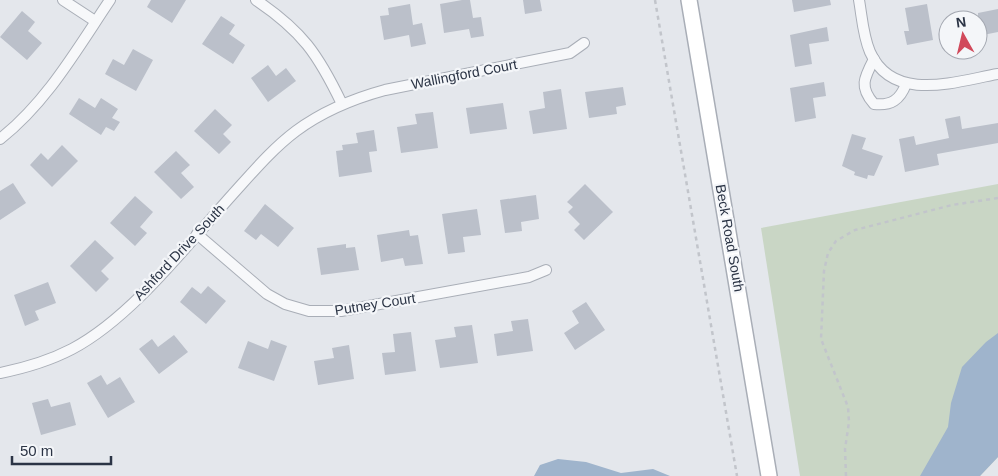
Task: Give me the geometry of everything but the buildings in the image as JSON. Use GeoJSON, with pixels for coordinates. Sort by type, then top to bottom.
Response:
{"type":"FeatureCollection","features":[{"type":"Feature","properties":{"kind":"main road","name":"Beck Road South"},"geometry":{"type":"LineString","coordinates":[[689,0],[770,476]]}},
{"type":"Feature","properties":{"kind":"street"},"geometry":{"type":"LineString","coordinates":[[64,0],[95,21]]}},
{"type":"Feature","properties":{"kind":"street"},"geometry":{"type":"LineString","coordinates":[[0,139],[30,112],[50,89],[110,0]]}},
{"type":"Feature","properties":{"kind":"street"},"geometry":{"type":"LineString","coordinates":[[256,0],[279,16],[306,42],[318,58],[342,104]]}},
{"type":"Feature","properties":{"kind":"street"},"geometry":{"type":"LineString","coordinates":[[859,0],[866,41],[874,59],[887,74],[906,84],[935,85],[998,74]]}},
{"type":"Feature","properties":{"kind":"street","name":"Wallingford Court"},"geometry":{"type":"LineString","coordinates":[[342,104],[385,90],[570,53],[584,44]]}},
{"type":"Feature","properties":{"kind":"street"},"geometry":{"type":"LineString","coordinates":[[874,59],[865,75],[864,85],[866,95],[874,104],[885,105],[897,100],[906,84]]}},
{"type":"Feature","properties":{"kind":"street","name":"Ashford Drive South"},"geometry":{"type":"LineString","coordinates":[[0,373],[24,368],[57,356],[93,336],[145,290],[280,144],[310,121],[342,104]]}},
{"type":"Feature","properties":{"kind":"street","name":"Putney Court"},"geometry":{"type":"LineString","coordinates":[[197,234],[267,294],[285,304],[309,311],[341,312],[529,277],[546,270]]}},
{"type":"Feature","properties":{"kind":"path"},"geometry":{"type":"LineString","coordinates":[[655,0],[737,476]]}},
{"type":"Feature","properties":{"kind":"path"},"geometry":{"type":"LineString","coordinates":[[846,476],[845,449],[849,422],[848,407],[821,339],[824,271],[828,253],[836,241],[855,230],[952,205],[998,198]]}},
{"type":"Feature","properties":{"kind":"green space"},"geometry":{"type":"Polygon","coordinates":[[[998,184],[998,457],[980,476],[800,476],[761,228],[998,184]]]}},
{"type":"Feature","properties":{"kind":"water"},"geometry":{"type":"Polygon","coordinates":[[[998,333],[998,457],[980,476],[920,476],[948,427],[951,403],[962,367],[986,342],[998,333]]]}},
{"type":"Feature","properties":{"kind":"water"},"geometry":{"type":"Polygon","coordinates":[[[558,459],[586,462],[621,473],[653,469],[670,476],[534,476],[540,465],[558,459]]]}}]}
